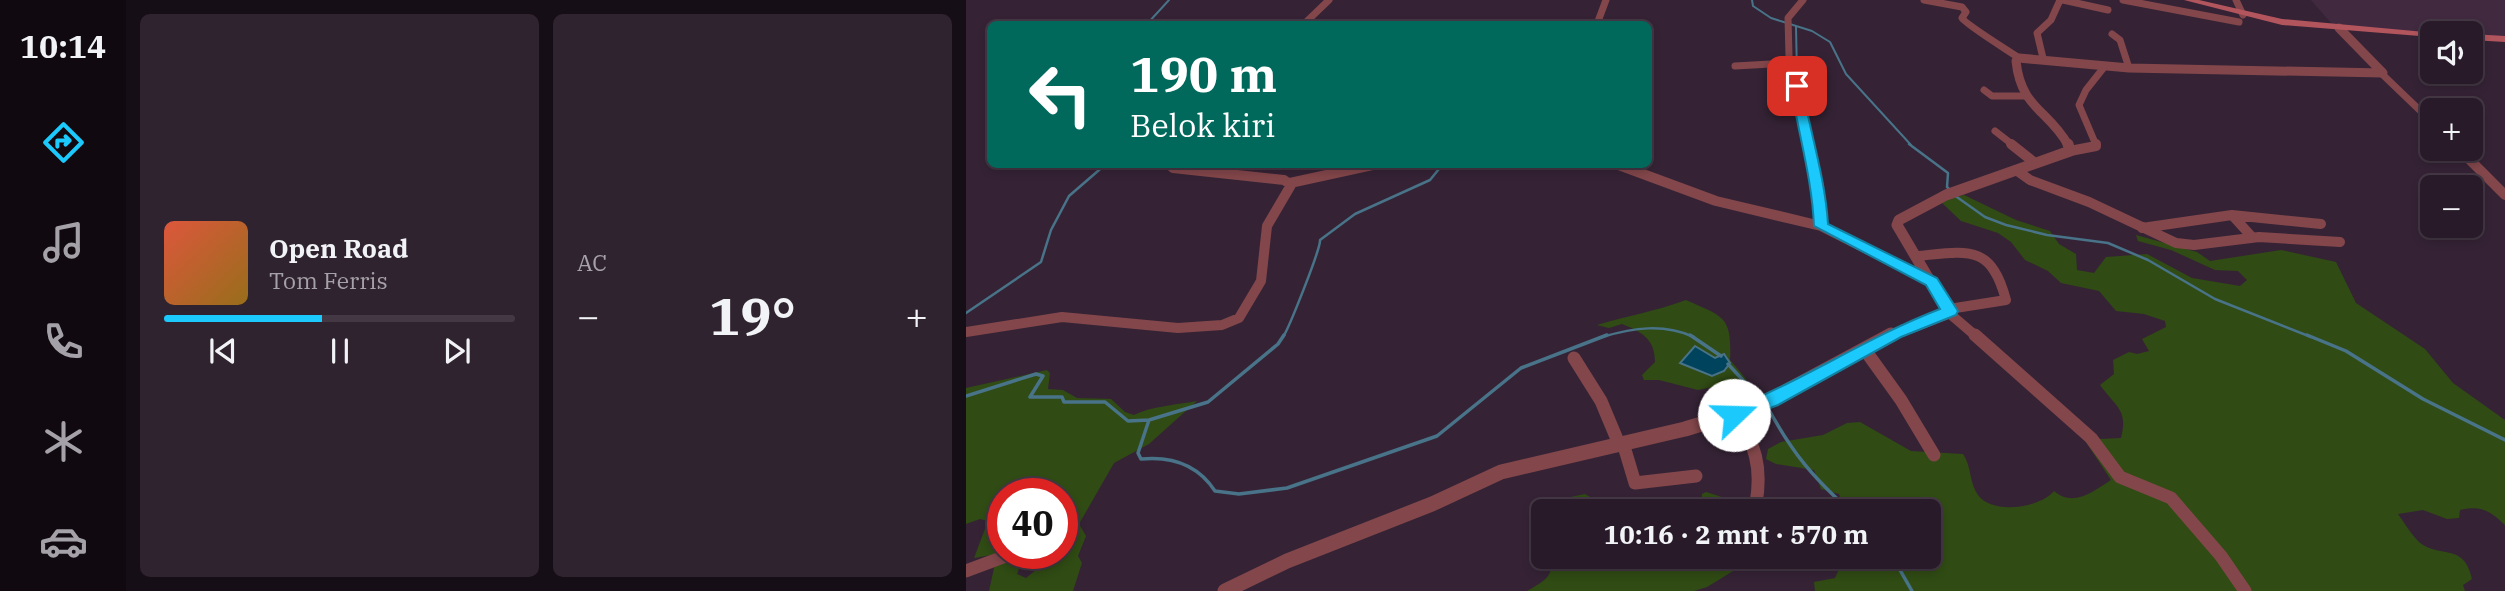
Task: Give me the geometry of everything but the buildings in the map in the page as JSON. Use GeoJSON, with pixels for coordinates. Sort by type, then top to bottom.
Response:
{"type":"FeatureCollection","features":[{"type":"Feature","properties":{"kind":"main road"},"geometry":{"type":"LineString","coordinates":[[2188,0],[2241,18],[2420,33]]}},
{"type":"Feature","properties":{"kind":"main road"},"geometry":{"type":"LineString","coordinates":[[2483,38],[2505,39]]}},
{"type":"Feature","properties":{"kind":"street"},"geometry":{"type":"LineString","coordinates":[[1307,21],[1329,0]]}},
{"type":"Feature","properties":{"kind":"street"},"geometry":{"type":"LineString","coordinates":[[1599,21],[1606,0]]}},
{"type":"Feature","properties":{"kind":"street"},"geometry":{"type":"LineString","coordinates":[[1803,0],[1788,23],[1790,63],[1819,188],[1821,226]]}},
{"type":"Feature","properties":{"kind":"street"},"geometry":{"type":"LineString","coordinates":[[1924,0],[1962,7],[1966,12],[1962,18],[1965,24],[1986,33],[2019,58],[2043,58],[2129,68],[2382,74]]}},
{"type":"Feature","properties":{"kind":"street"},"geometry":{"type":"LineString","coordinates":[[2043,58],[2037,33],[2051,20],[2062,0],[2108,10]]}},
{"type":"Feature","properties":{"kind":"street"},"geometry":{"type":"LineString","coordinates":[[2095,8],[2098,0]]}},
{"type":"Feature","properties":{"kind":"street"},"geometry":{"type":"LineString","coordinates":[[2123,0],[2189,15],[2241,18],[2236,0]]}},
{"type":"Feature","properties":{"kind":"street"},"geometry":{"type":"LineString","coordinates":[[2189,15],[2202,4]]}},
{"type":"Feature","properties":{"kind":"street"},"geometry":{"type":"LineString","coordinates":[[2339,28],[2420,110]]}},
{"type":"Feature","properties":{"kind":"street"},"geometry":{"type":"LineString","coordinates":[[2112,34],[2120,41],[2129,68]]}},
{"type":"Feature","properties":{"kind":"street"},"geometry":{"type":"LineString","coordinates":[[2019,58],[2015,61],[2025,96],[2067,142],[2070,151]]}},
{"type":"Feature","properties":{"kind":"street"},"geometry":{"type":"LineString","coordinates":[[1735,66],[1790,63]]}},
{"type":"Feature","properties":{"kind":"street"},"geometry":{"type":"LineString","coordinates":[[2105,66],[2079,102],[2078,110],[2093,133],[2096,144],[2091,149],[2070,151],[1946,195],[1897,222],[1949,311],[2077,425],[2120,477],[2164,493],[2180,506],[2221,556],[2245,591]]}},
{"type":"Feature","properties":{"kind":"street"},"geometry":{"type":"LineString","coordinates":[[1984,90],[1992,96],[2025,96]]}},
{"type":"Feature","properties":{"kind":"street"},"geometry":{"type":"LineString","coordinates":[[1995,131],[2035,163]]}},
{"type":"Feature","properties":{"kind":"street"},"geometry":{"type":"LineString","coordinates":[[2471,161],[2505,195]]}},
{"type":"Feature","properties":{"kind":"street"},"geometry":{"type":"LineString","coordinates":[[1172,168],[1217,175],[1280,179],[1290,183],[1348,168]]}},
{"type":"Feature","properties":{"kind":"street"},"geometry":{"type":"LineString","coordinates":[[1627,168],[1716,201],[1821,226],[1932,282]]}},
{"type":"Feature","properties":{"kind":"street"},"geometry":{"type":"LineString","coordinates":[[2016,170],[2030,180],[2089,202],[2142,228],[2183,244],[2252,237],[2340,242]]}},
{"type":"Feature","properties":{"kind":"street"},"geometry":{"type":"LineString","coordinates":[[966,332],[1062,317],[1183,328],[1233,321],[1239,318],[1261,281],[1266,226],[1290,190],[1290,183]]}},
{"type":"Feature","properties":{"kind":"street"},"geometry":{"type":"LineString","coordinates":[[2142,228],[2232,215],[2321,224]]}},
{"type":"Feature","properties":{"kind":"street"},"geometry":{"type":"LineString","coordinates":[[2232,215],[2252,237]]}},
{"type":"Feature","properties":{"kind":"street"},"geometry":{"type":"LineString","coordinates":[[1225,591],[1287,561],[1432,504],[1501,472],[1734,415],[1765,404],[1895,333],[1949,311],[2006,300],[1988,258],[1977,252],[1918,256]]}},
{"type":"Feature","properties":{"kind":"street"},"geometry":{"type":"LineString","coordinates":[[1865,350],[1901,400],[1934,455]]}},
{"type":"Feature","properties":{"kind":"street"},"geometry":{"type":"LineString","coordinates":[[1574,358],[1601,401],[1636,483],[1696,475]]}},
{"type":"Feature","properties":{"kind":"street"},"geometry":{"type":"LineString","coordinates":[[1734,415],[1755,444],[1760,480],[1758,499]]}},
{"type":"Feature","properties":{"kind":"street"},"geometry":{"type":"LineString","coordinates":[[966,571],[987,563]]}},
{"type":"Feature","properties":{"kind":"shaded area"},"geometry":{"type":"Polygon","coordinates":[[[2311,0],[2505,0],[2505,40],[2483,39],[2483,21],[2420,21],[2420,34],[2349,29],[2332,24],[2311,0]]]}},
{"type":"Feature","properties":{"kind":"green space"},"geometry":{"type":"Polygon","coordinates":[[[1964,195],[2016,220],[2050,231],[2059,244],[2076,254],[2077,270],[2094,273],[2106,257],[2147,254],[2192,278],[2240,286],[2247,280],[2238,271],[2215,270],[2171,250],[2138,241],[2136,235],[2197,252],[2210,261],[2281,250],[2336,262],[2356,303],[2425,349],[2453,383],[2505,420],[2505,525],[2490,513],[2474,508],[2460,510],[2459,518],[2447,519],[2423,510],[2398,514],[2418,541],[2426,547],[2457,555],[2463,560],[2472,579],[2463,585],[2465,591],[1815,591],[1814,582],[1835,578],[1839,569],[1941,569],[1941,499],[1841,499],[1839,494],[1821,489],[1814,470],[1776,464],[1766,459],[1768,449],[1781,442],[1823,435],[1847,423],[1860,422],[1911,451],[1963,454],[1978,495],[1994,505],[2027,505],[2038,502],[2054,491],[2069,498],[2083,496],[2111,480],[2082,436],[2121,438],[2123,429],[2120,410],[2100,385],[2114,374],[2113,360],[2129,352],[2137,354],[2149,351],[2142,339],[2166,327],[2165,321],[2144,314],[2116,311],[2099,291],[2061,283],[2048,271],[2025,260],[2011,242],[1998,233],[1961,221],[1942,203],[1964,195]]]}},
{"type":"Feature","properties":{"kind":"green space"},"geometry":{"type":"Polygon","coordinates":[[[1686,300],[1709,310],[1723,320],[1729,334],[1730,360],[1747,380],[1698,390],[1659,380],[1644,380],[1642,375],[1655,362],[1653,347],[1646,337],[1622,324],[1609,328],[1597,325],[1686,300]]]}},
{"type":"Feature","properties":{"kind":"green space"},"geometry":{"type":"Polygon","coordinates":[[[1047,370],[1050,373],[1048,389],[1063,390],[1077,398],[1111,399],[1125,412],[1134,415],[1197,401],[1149,444],[1114,463],[1079,524],[1086,536],[1078,556],[1078,478],[987,478],[987,521],[980,519],[966,524],[966,388],[1047,370]]]}},
{"type":"Feature","properties":{"kind":"green space"},"geometry":{"type":"Polygon","coordinates":[[[1706,492],[1728,499],[1702,499],[1702,494],[1706,492]]]}},
{"type":"Feature","properties":{"kind":"green space"},"geometry":{"type":"Polygon","coordinates":[[[1585,494],[1590,499],[1561,499],[1585,494]]]}},
{"type":"Feature","properties":{"kind":"green space"},"geometry":{"type":"Polygon","coordinates":[[[987,524],[987,556],[974,558],[987,524]]]}},
{"type":"Feature","properties":{"kind":"green space"},"geometry":{"type":"Polygon","coordinates":[[[1078,556],[1082,563],[1073,591],[989,591],[994,569],[1019,569],[1017,574],[1026,578],[1037,569],[1078,569],[1078,556]]]}},
{"type":"Feature","properties":{"kind":"green space"},"geometry":{"type":"Polygon","coordinates":[[[1551,569],[1736,569],[1707,587],[1694,591],[1527,591],[1549,574],[1551,569]]]}},
{"type":"Feature","properties":{"kind":"water"},"geometry":{"type":"Polygon","coordinates":[[[1695,346],[1715,358],[1724,354],[1730,363],[1724,371],[1712,376],[1680,363],[1695,346]]]}},
{"type":"Feature","properties":{"kind":"waterway"},"geometry":{"type":"LineString","coordinates":[[1150,21],[1169,0]]}},
{"type":"Feature","properties":{"kind":"waterway"},"geometry":{"type":"LineString","coordinates":[[1752,0],[1753,6],[1771,18],[1812,31],[1830,42],[1846,74],[1911,145]]}},
{"type":"Feature","properties":{"kind":"waterway"},"geometry":{"type":"LineString","coordinates":[[1796,27],[1797,75]]}},
{"type":"Feature","properties":{"kind":"waterway"},"geometry":{"type":"LineString","coordinates":[[1801,88],[1813,145]]}},
{"type":"Feature","properties":{"kind":"waterway"},"geometry":{"type":"LineString","coordinates":[[1909,144],[1948,173],[1947,187],[1950,190]]}},
{"type":"Feature","properties":{"kind":"waterway"},"geometry":{"type":"LineString","coordinates":[[966,313],[1041,262],[1051,230],[1069,196],[1101,168]]}},
{"type":"Feature","properties":{"kind":"waterway"},"geometry":{"type":"LineString","coordinates":[[1284,336],[1304,288],[1320,240],[1355,214],[1430,180],[1440,168]]}},
{"type":"Feature","properties":{"kind":"waterway"},"geometry":{"type":"LineString","coordinates":[[1819,170],[1823,187]]}},
{"type":"Feature","properties":{"kind":"waterway"},"geometry":{"type":"LineString","coordinates":[[1954,195],[1985,217],[2006,225],[2047,235],[2108,243],[2148,260],[2215,299],[2311,337]]}},
{"type":"Feature","properties":{"kind":"waterway"},"geometry":{"type":"LineString","coordinates":[[1602,337],[1648,328],[1671,330],[1692,336]]}},
{"type":"Feature","properties":{"kind":"waterway"},"geometry":{"type":"LineString","coordinates":[[1149,420],[1138,453],[1141,459],[1163,459],[1183,464],[1201,475],[1215,491],[1239,494],[1287,488],[1437,436],[1521,368],[1607,335]]}},
{"type":"Feature","properties":{"kind":"waterway"},"geometry":{"type":"LineString","coordinates":[[2307,335],[2346,351],[2423,399],[2505,440]]}},
{"type":"Feature","properties":{"kind":"waterway"},"geometry":{"type":"LineString","coordinates":[[1149,420],[1208,402],[1278,344],[1284,336]]}},
{"type":"Feature","properties":{"kind":"waterway"},"geometry":{"type":"LineString","coordinates":[[1692,336],[1721,356]]}},
{"type":"Feature","properties":{"kind":"waterway"},"geometry":{"type":"LineString","coordinates":[[1728,364],[1761,400]]}},
{"type":"Feature","properties":{"kind":"waterway"},"geometry":{"type":"LineString","coordinates":[[966,396],[1036,374],[1043,376],[1030,397],[1062,397],[1064,402],[1105,402],[1128,421],[1149,420]]}},
{"type":"Feature","properties":{"kind":"waterway"},"geometry":{"type":"LineString","coordinates":[[1768,408],[1804,464],[1838,499]]}},
{"type":"Feature","properties":{"kind":"waterway"},"geometry":{"type":"LineString","coordinates":[[1899,569],[1912,591]]}},
{"type":"Feature","properties":{"kind":"route"},"geometry":{"type":"LineString","coordinates":[[1734,415],[1796,388],[1895,333],[1950,311],[1932,282],[1821,226],[1819,188],[1806,141],[1797,86]]}}]}
